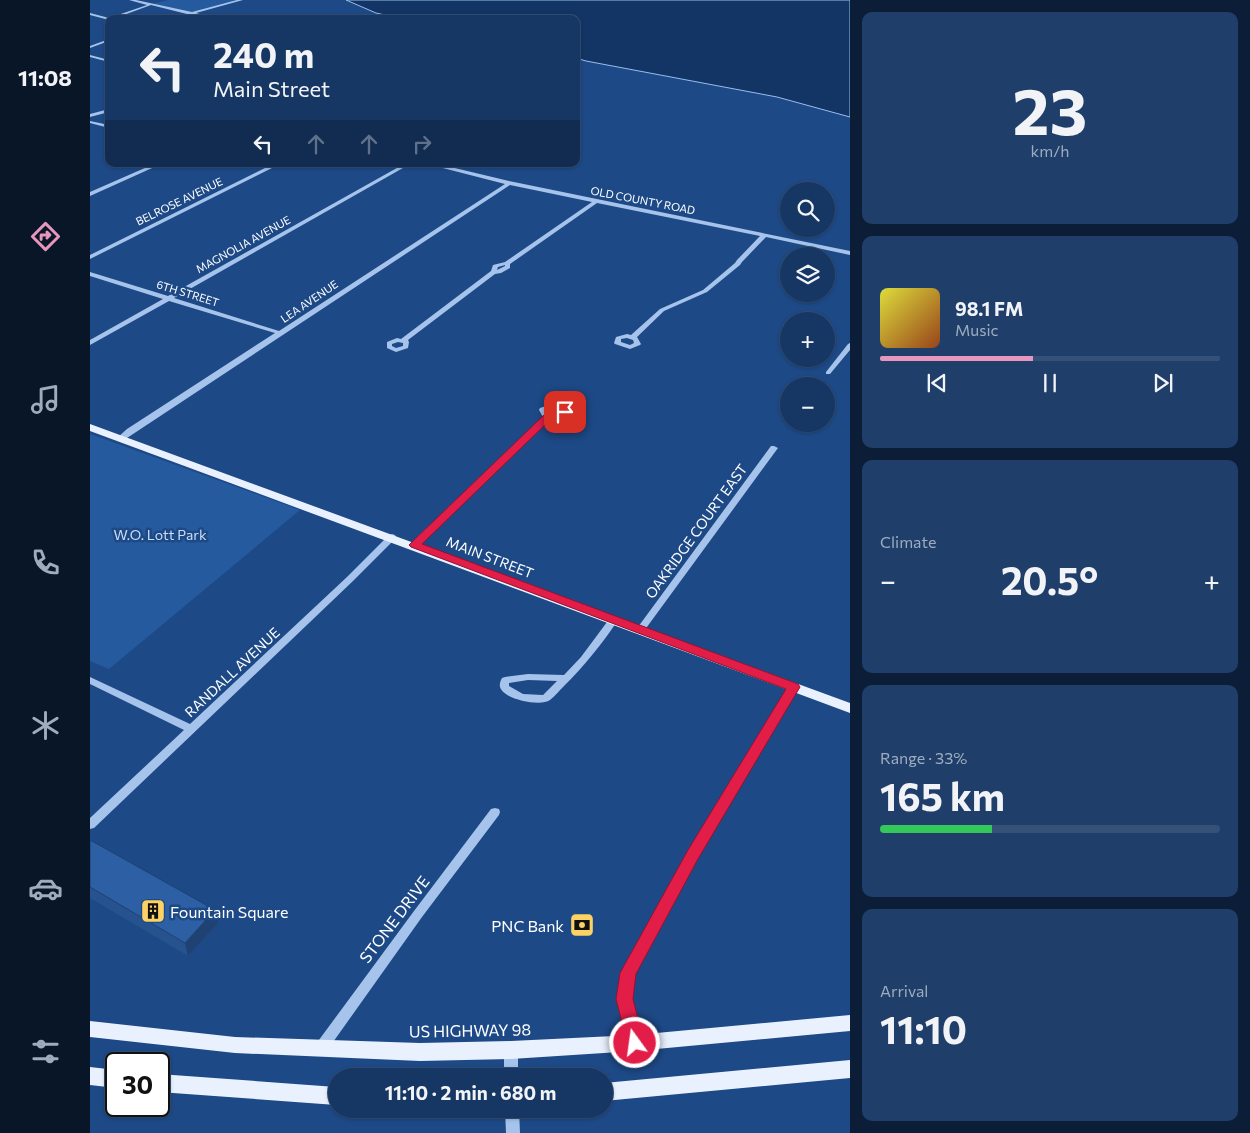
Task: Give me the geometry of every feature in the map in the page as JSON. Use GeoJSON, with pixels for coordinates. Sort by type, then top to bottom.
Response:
{"type":"FeatureCollection","features":[{"type":"Feature","properties":{"kind":"main road","name":"MAIN STREET"},"geometry":{"type":"LineString","coordinates":[[90,426],[392,537],[419,541],[613,620],[850,708]]}},
{"type":"Feature","properties":{"kind":"main road","name":"US HIGHWAY 98"},"geometry":{"type":"LineString","coordinates":[[90,1029],[235,1045],[420,1052],[511,1050],[635,1043],[850,1023]]}},
{"type":"Feature","properties":{"kind":"main road"},"geometry":{"type":"LineString","coordinates":[[613,1091],[850,1069]]}},
{"type":"Feature","properties":{"kind":"main road"},"geometry":{"type":"LineString","coordinates":[[90,1076],[105,1078]]}},
{"type":"Feature","properties":{"kind":"main road"},"geometry":{"type":"LineString","coordinates":[[170,1084],[328,1095]]}},
{"type":"Feature","properties":{"kind":"street"},"geometry":{"type":"LineString","coordinates":[[131,0],[199,15]]}},
{"type":"Feature","properties":{"kind":"street"},"geometry":{"type":"LineString","coordinates":[[184,15],[241,0]]}},
{"type":"Feature","properties":{"kind":"street"},"geometry":{"type":"LineString","coordinates":[[120,15],[152,4]]}},
{"type":"Feature","properties":{"kind":"street"},"geometry":{"type":"LineString","coordinates":[[90,14],[105,18]]}},
{"type":"Feature","properties":{"kind":"street"},"geometry":{"type":"LineString","coordinates":[[90,47],[105,41]]}},
{"type":"Feature","properties":{"kind":"street"},"geometry":{"type":"LineString","coordinates":[[90,56],[105,59]]}},
{"type":"Feature","properties":{"kind":"street"},"geometry":{"type":"LineString","coordinates":[[90,116],[105,111]]}},
{"type":"Feature","properties":{"kind":"street"},"geometry":{"type":"LineString","coordinates":[[90,122],[105,126]]}},
{"type":"Feature","properties":{"kind":"street"},"geometry":{"type":"LineString","coordinates":[[90,194],[151,167]]}},
{"type":"Feature","properties":{"kind":"street","name":"BELROSE AVENUE"},"geometry":{"type":"LineString","coordinates":[[90,257],[271,167]]}},
{"type":"Feature","properties":{"kind":"street","name":"MAGNOLIA AVENUE"},"geometry":{"type":"LineString","coordinates":[[90,343],[402,167]]}},
{"type":"Feature","properties":{"kind":"street","name":"OLD COUNTY ROAD"},"geometry":{"type":"LineString","coordinates":[[445,167],[509,183],[850,253]]}},
{"type":"Feature","properties":{"kind":"street","name":"LEA AVENUE"},"geometry":{"type":"LineString","coordinates":[[121,438],[130,430],[509,183]]}},
{"type":"Feature","properties":{"kind":"street"},"geometry":{"type":"LineString","coordinates":[[403,341],[494,272],[495,266],[507,263],[596,201]]}},
{"type":"Feature","properties":{"kind":"street"},"geometry":{"type":"LineString","coordinates":[[633,337],[662,310],[705,291],[738,264],[765,235]]}},
{"type":"Feature","properties":{"kind":"street","name":"6TH STREET"},"geometry":{"type":"LineString","coordinates":[[90,274],[280,333]]}},
{"type":"Feature","properties":{"kind":"street"},"geometry":{"type":"LineString","coordinates":[[828,373],[850,345]]}},
{"type":"Feature","properties":{"kind":"street"},"geometry":{"type":"LineString","coordinates":[[419,541],[547,417]]}},
{"type":"Feature","properties":{"kind":"street","name":"OAKRIDGE COURT EAST"},"geometry":{"type":"LineString","coordinates":[[640,629],[774,448]]}},
{"type":"Feature","properties":{"kind":"street","name":"RANDALL AVENUE"},"geometry":{"type":"LineString","coordinates":[[90,825],[350,580],[392,537]]}},
{"type":"Feature","properties":{"kind":"street"},"geometry":{"type":"LineString","coordinates":[[566,678],[528,677],[505,680],[504,687],[523,699],[546,698],[566,678],[584,659],[613,620]]}},
{"type":"Feature","properties":{"kind":"street"},"geometry":{"type":"LineString","coordinates":[[90,680],[191,729]]}},
{"type":"Feature","properties":{"kind":"street"},"geometry":{"type":"LineString","coordinates":[[635,1043],[624,999],[628,973],[693,854],[793,687]]}},
{"type":"Feature","properties":{"kind":"street","name":"STONE DRIVE"},"geometry":{"type":"LineString","coordinates":[[321,1048],[412,922],[496,812]]}},
{"type":"Feature","properties":{"kind":"street"},"geometry":{"type":"LineString","coordinates":[[511,1050],[512,1068]]}},
{"type":"Feature","properties":{"kind":"street"},"geometry":{"type":"LineString","coordinates":[[512,1118],[513,1133]]}},
{"type":"Feature","properties":{"kind":"green space"},"geometry":{"type":"Polygon","coordinates":[[[168,0],[241,0],[190,13],[152,4],[168,0]]]}},
{"type":"Feature","properties":{"kind":"green space","name":"W.O. Lott Park"},"geometry":{"type":"Polygon","coordinates":[[[90,434],[300,510],[109,669],[90,661],[90,434]]]}},
{"type":"Feature","properties":{"kind":"shaded area"},"geometry":{"type":"Polygon","coordinates":[[[346,0],[850,0],[850,117],[777,97],[580,59],[580,15],[385,15],[346,0]]]}},
{"type":"Feature","properties":{"kind":"building","name":"Fountain Square"},"geometry":{"type":"Polygon","coordinates":[[[90,840],[215,910],[185,943],[90,887],[90,840]]]}},
{"type":"Feature","properties":{"kind":"place","name":"Fountain Square"},"geometry":{"type":"Point","coordinates":[153,911]}},
{"type":"Feature","properties":{"kind":"place","name":"PNC Bank"},"geometry":{"type":"Point","coordinates":[582,925]}},
{"type":"Feature","properties":{"kind":"route"},"geometry":{"type":"LineString","coordinates":[[565,412],[564,416],[561,417],[547,417],[414,545],[793,687],[693,854],[628,973],[624,999],[635,1043]]}}]}
